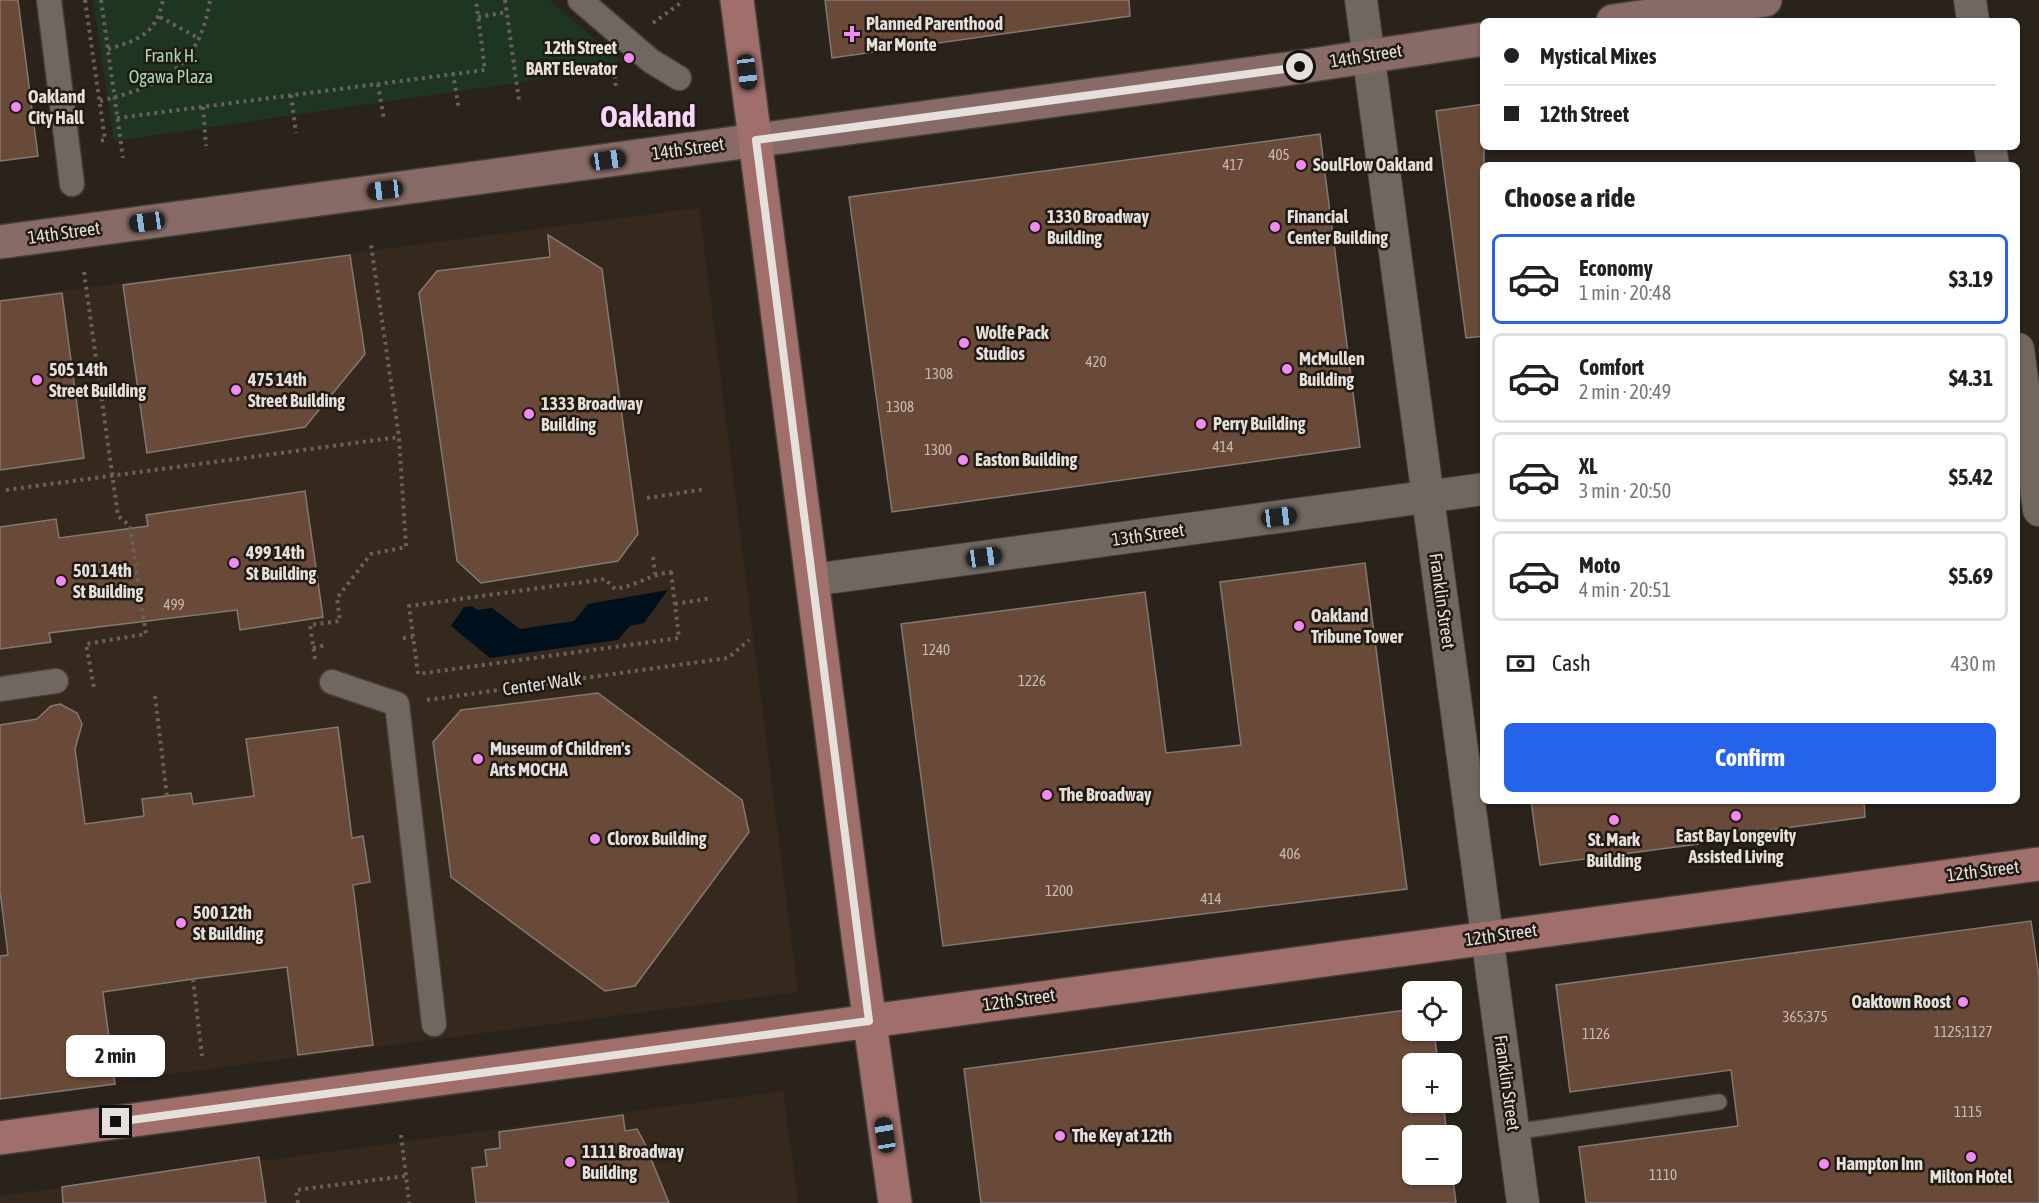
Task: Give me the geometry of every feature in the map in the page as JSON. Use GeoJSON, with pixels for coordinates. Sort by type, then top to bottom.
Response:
{"type":"FeatureCollection","features":[{"type":"Feature","properties":{"kind":"main road"},"geometry":{"type":"LineString","coordinates":[[737,0],[869,1021],[896,1203]]}},
{"type":"Feature","properties":{"kind":"main road"},"geometry":{"type":"LineString","coordinates":[[1635,18],[1765,0]]}},
{"type":"Feature","properties":{"kind":"main road","name":"14th Street"},"geometry":{"type":"LineString","coordinates":[[0,242],[1368,57],[1480,40]]}},
{"type":"Feature","properties":{"kind":"main road","name":"12th Street"},"geometry":{"type":"LineString","coordinates":[[0,1138],[2039,864]]}},
{"type":"Feature","properties":{"kind":"street"},"geometry":{"type":"LineString","coordinates":[[49,0],[72,184]]}},
{"type":"Feature","properties":{"kind":"street"},"geometry":{"type":"LineString","coordinates":[[580,0],[645,61],[679,78]]}},
{"type":"Feature","properties":{"kind":"street","name":"Franklin Street"},"geometry":{"type":"LineString","coordinates":[[1361,0],[1523,1203]]}},
{"type":"Feature","properties":{"kind":"street"},"geometry":{"type":"LineString","coordinates":[[1970,0],[1973,18]]}},
{"type":"Feature","properties":{"kind":"street"},"geometry":{"type":"LineString","coordinates":[[2020,362],[2039,510]]}},
{"type":"Feature","properties":{"kind":"street","name":"13th Street"},"geometry":{"type":"LineString","coordinates":[[812,580],[1480,490]]}},
{"type":"Feature","properties":{"kind":"street"},"geometry":{"type":"LineString","coordinates":[[324,676],[397,705],[434,1024]]}},
{"type":"Feature","properties":{"kind":"street"},"geometry":{"type":"LineString","coordinates":[[0,689],[56,681]]}},
{"type":"Feature","properties":{"kind":"lane"},"geometry":{"type":"LineString","coordinates":[[1514,1132],[1719,1102]]}},
{"type":"Feature","properties":{"kind":"path"},"geometry":{"type":"LineString","coordinates":[[85,0],[105,140]]}},
{"type":"Feature","properties":{"kind":"path"},"geometry":{"type":"LineString","coordinates":[[101,0],[123,158]]}},
{"type":"Feature","properties":{"kind":"path"},"geometry":{"type":"LineString","coordinates":[[108,49],[136,41],[160,17],[163,0]]}},
{"type":"Feature","properties":{"kind":"path"},"geometry":{"type":"LineString","coordinates":[[100,101],[161,82],[190,56],[207,21],[210,0]]}},
{"type":"Feature","properties":{"kind":"path"},"geometry":{"type":"LineString","coordinates":[[117,118],[485,70],[476,0]]}},
{"type":"Feature","properties":{"kind":"path"},"geometry":{"type":"LineString","coordinates":[[505,0],[519,101]]}},
{"type":"Feature","properties":{"kind":"path"},"geometry":{"type":"LineString","coordinates":[[478,17],[507,12]]}},
{"type":"Feature","properties":{"kind":"path"},"geometry":{"type":"LineString","coordinates":[[160,17],[200,39]]}},
{"type":"Feature","properties":{"kind":"path"},"geometry":{"type":"LineString","coordinates":[[453,74],[459,110]]}},
{"type":"Feature","properties":{"kind":"path"},"geometry":{"type":"LineString","coordinates":[[378,84],[384,120]]}},
{"type":"Feature","properties":{"kind":"path"},"geometry":{"type":"LineString","coordinates":[[291,95],[296,133]]}},
{"type":"Feature","properties":{"kind":"path"},"geometry":{"type":"LineString","coordinates":[[203,107],[206,146]]}},
{"type":"Feature","properties":{"kind":"path"},"geometry":{"type":"LineString","coordinates":[[324,676],[313,648],[310,626],[340,621],[338,598],[371,554],[406,547],[399,437],[370,245]]}},
{"type":"Feature","properties":{"kind":"path"},"geometry":{"type":"LineString","coordinates":[[84,272],[118,516],[130,526],[146,634],[86,644],[94,687]]}},
{"type":"Feature","properties":{"kind":"path"},"geometry":{"type":"LineString","coordinates":[[6,490],[399,437]]}},
{"type":"Feature","properties":{"kind":"path"},"geometry":{"type":"LineString","coordinates":[[647,498],[706,489]]}},
{"type":"Feature","properties":{"kind":"path"},"geometry":{"type":"LineString","coordinates":[[653,557],[654,574]]}},
{"type":"Feature","properties":{"kind":"path"},"geometry":{"type":"LineString","coordinates":[[671,572],[675,604],[680,638],[418,674],[409,606],[605,579],[615,589],[637,586],[654,574],[671,572]]}},
{"type":"Feature","properties":{"kind":"path"},"geometry":{"type":"LineString","coordinates":[[675,604],[712,598]]}},
{"type":"Feature","properties":{"kind":"path"},"geometry":{"type":"LineString","coordinates":[[403,638],[413,637]]}},
{"type":"Feature","properties":{"kind":"path","name":"Center Walk"},"geometry":{"type":"LineString","coordinates":[[397,705],[728,658],[749,640]]}},
{"type":"Feature","properties":{"kind":"path"},"geometry":{"type":"LineString","coordinates":[[313,648],[327,645]]}},
{"type":"Feature","properties":{"kind":"path"},"geometry":{"type":"LineString","coordinates":[[155,696],[167,796]]}},
{"type":"Feature","properties":{"kind":"path"},"geometry":{"type":"LineString","coordinates":[[192,979],[202,1056]]}},
{"type":"Feature","properties":{"kind":"path"},"geometry":{"type":"LineString","coordinates":[[401,1135],[409,1203]]}},
{"type":"Feature","properties":{"kind":"path"},"geometry":{"type":"LineString","coordinates":[[298,1203],[296,1190],[406,1176]]}},
{"type":"Feature","properties":{"kind":"shaded area"},"geometry":{"type":"Polygon","coordinates":[[[699,208],[798,992],[0,1096],[0,299],[699,208]]]}},
{"type":"Feature","properties":{"kind":"shaded area"},"geometry":{"type":"Polygon","coordinates":[[[783,1091],[798,1203],[0,1203],[0,1196],[783,1091]]]}},
{"type":"Feature","properties":{"kind":"green space","name":"Frank H. Ogawa Plaza"},"geometry":{"type":"Polygon","coordinates":[[[93,0],[549,0],[618,59],[619,68],[114,141],[93,0]]]}},
{"type":"Feature","properties":{"kind":"water"},"geometry":{"type":"Polygon","coordinates":[[[668,590],[644,623],[630,626],[618,640],[490,658],[451,626],[464,607],[472,606],[477,610],[492,608],[520,629],[574,621],[588,604],[668,590]]]}},
{"type":"Feature","properties":{"kind":"building","name":"Oakland City Hall"},"geometry":{"type":"Polygon","coordinates":[[[0,0],[18,0],[38,156],[0,161],[0,0]]]}},
{"type":"Feature","properties":{"kind":"building"},"geometry":{"type":"Polygon","coordinates":[[[825,0],[1129,0],[1130,16],[832,58],[825,0]]]}},
{"type":"Feature","properties":{"kind":"building"},"geometry":{"type":"Polygon","coordinates":[[[1480,105],[1480,150],[1484,150],[1484,162],[1480,162],[1480,336],[1466,338],[1436,111],[1480,105]]]}},
{"type":"Feature","properties":{"kind":"building"},"geometry":{"type":"Polygon","coordinates":[[[1320,134],[1360,447],[892,512],[849,197],[1320,134]]]}},
{"type":"Feature","properties":{"kind":"building","name":"1333 Broadway Building"},"geometry":{"type":"Polygon","coordinates":[[[548,235],[602,269],[638,534],[618,561],[481,583],[457,561],[419,293],[437,271],[550,257],[548,235]]]}},
{"type":"Feature","properties":{"kind":"building","name":"475 14th Street Building"},"geometry":{"type":"Polygon","coordinates":[[[350,255],[365,354],[305,427],[147,453],[123,285],[350,255]]]}},
{"type":"Feature","properties":{"kind":"building","name":"505 14th Street Building"},"geometry":{"type":"Polygon","coordinates":[[[62,293],[84,458],[0,470],[0,301],[62,293]]]}},
{"type":"Feature","properties":{"kind":"building"},"geometry":{"type":"Polygon","coordinates":[[[305,491],[323,617],[240,630],[237,610],[49,633],[51,642],[0,649],[0,527],[56,519],[59,538],[148,526],[146,515],[305,491]]]}},
{"type":"Feature","properties":{"kind":"building"},"geometry":{"type":"Polygon","coordinates":[[[1365,563],[1407,889],[943,946],[901,624],[1145,592],[1166,753],[1241,745],[1220,582],[1365,563]]]}},
{"type":"Feature","properties":{"kind":"building","name":"Clorox Building"},"geometry":{"type":"Polygon","coordinates":[[[598,693],[742,800],[749,832],[635,986],[605,991],[451,877],[433,742],[461,710],[598,693]]]}},
{"type":"Feature","properties":{"kind":"building","name":"500 12th St Building"},"geometry":{"type":"Polygon","coordinates":[[[60,704],[77,713],[82,724],[75,749],[85,824],[144,816],[142,799],[191,793],[193,804],[254,796],[246,739],[338,727],[352,838],[363,836],[370,882],[353,885],[373,1045],[298,1055],[287,967],[103,992],[115,1084],[0,1099],[0,956],[8,955],[0,891],[0,725],[37,719],[51,706],[60,704]]]}},
{"type":"Feature","properties":{"kind":"building","name":"St. Mark Building"},"geometry":{"type":"Polygon","coordinates":[[[1531,804],[1864,804],[1865,817],[1697,840],[1698,844],[1540,865],[1531,804]]]}},
{"type":"Feature","properties":{"kind":"building"},"geometry":{"type":"Polygon","coordinates":[[[2031,921],[2039,977],[2039,1203],[1586,1203],[1579,1147],[1738,1126],[1731,1070],[1570,1092],[1556,985],[2031,921]]]}},
{"type":"Feature","properties":{"kind":"building"},"geometry":{"type":"Polygon","coordinates":[[[1402,1010],[1402,1041],[1435,1041],[1437,1053],[1402,1053],[1402,1113],[1444,1113],[1446,1125],[1402,1125],[1402,1185],[1454,1185],[1456,1203],[981,1203],[964,1069],[1402,1010]]]}},
{"type":"Feature","properties":{"kind":"building","name":"1111 Broadway Building"},"geometry":{"type":"Polygon","coordinates":[[[623,1115],[625,1131],[637,1129],[645,1144],[669,1203],[476,1203],[472,1168],[487,1166],[485,1150],[500,1148],[499,1132],[623,1115]]]}},
{"type":"Feature","properties":{"kind":"building"},"geometry":{"type":"Polygon","coordinates":[[[259,1157],[266,1203],[63,1203],[62,1187],[259,1157]]]}},
{"type":"Feature","properties":{"kind":"place","name":"Planned Parenthood Mar Monte"},"geometry":{"type":"Point","coordinates":[852,34]}},
{"type":"Feature","properties":{"kind":"place","name":"12th Street BART Elevator"},"geometry":{"type":"Point","coordinates":[629,58]}},
{"type":"Feature","properties":{"kind":"place","name":"Oakland City Hall"},"geometry":{"type":"Point","coordinates":[16,107]}},
{"type":"Feature","properties":{"kind":"place","name":"SoulFlow Oakland"},"geometry":{"type":"Point","coordinates":[1301,165]}},
{"type":"Feature","properties":{"kind":"place","name":"1330 Broadway Building"},"geometry":{"type":"Point","coordinates":[1035,227]}},
{"type":"Feature","properties":{"kind":"place","name":"Financial Center Building"},"geometry":{"type":"Point","coordinates":[1275,227]}},
{"type":"Feature","properties":{"kind":"place","name":"Wolfe Pack Studios"},"geometry":{"type":"Point","coordinates":[964,343]}},
{"type":"Feature","properties":{"kind":"place","name":"McMullen Building"},"geometry":{"type":"Point","coordinates":[1287,369]}},
{"type":"Feature","properties":{"kind":"place","name":"505 14th Street Building"},"geometry":{"type":"Point","coordinates":[37,380]}},
{"type":"Feature","properties":{"kind":"place","name":"475 14th Street Building"},"geometry":{"type":"Point","coordinates":[236,390]}},
{"type":"Feature","properties":{"kind":"place","name":"1333 Broadway Building"},"geometry":{"type":"Point","coordinates":[529,414]}},
{"type":"Feature","properties":{"kind":"place","name":"Perry Building"},"geometry":{"type":"Point","coordinates":[1201,424]}},
{"type":"Feature","properties":{"kind":"place","name":"Easton Building"},"geometry":{"type":"Point","coordinates":[963,460]}},
{"type":"Feature","properties":{"kind":"place","name":"499 14th St Building"},"geometry":{"type":"Point","coordinates":[234,563]}},
{"type":"Feature","properties":{"kind":"place","name":"501 14th St Building"},"geometry":{"type":"Point","coordinates":[61,581]}},
{"type":"Feature","properties":{"kind":"place","name":"Oakland Tribune Tower"},"geometry":{"type":"Point","coordinates":[1299,626]}},
{"type":"Feature","properties":{"kind":"place","name":"Museum of Children's Arts MOCHA"},"geometry":{"type":"Point","coordinates":[478,759]}},
{"type":"Feature","properties":{"kind":"place","name":"The Broadway"},"geometry":{"type":"Point","coordinates":[1047,795]}},
{"type":"Feature","properties":{"kind":"place","name":"East Bay Longevity Assisted Living"},"geometry":{"type":"Point","coordinates":[1736,816]}},
{"type":"Feature","properties":{"kind":"place","name":"St. Mark Building"},"geometry":{"type":"Point","coordinates":[1614,820]}},
{"type":"Feature","properties":{"kind":"place","name":"Clorox Building"},"geometry":{"type":"Point","coordinates":[595,839]}},
{"type":"Feature","properties":{"kind":"place","name":"500 12th St Building"},"geometry":{"type":"Point","coordinates":[181,923]}},
{"type":"Feature","properties":{"kind":"place","name":"Oaktown Roost"},"geometry":{"type":"Point","coordinates":[1963,1002]}},
{"type":"Feature","properties":{"kind":"place","name":"The Key at 12th"},"geometry":{"type":"Point","coordinates":[1060,1136]}},
{"type":"Feature","properties":{"kind":"place","name":"Milton Hotel"},"geometry":{"type":"Point","coordinates":[1971,1157]}},
{"type":"Feature","properties":{"kind":"place","name":"1111 Broadway Building"},"geometry":{"type":"Point","coordinates":[570,1162]}},
{"type":"Feature","properties":{"kind":"place","name":"Hampton Inn"},"geometry":{"type":"Point","coordinates":[1824,1164]}},
{"type":"Feature","properties":{"kind":"district","name":"Oakland"},"geometry":{"type":"Point","coordinates":[648,117]}},
{"type":"Feature","properties":{"kind":"route"},"geometry":{"type":"LineString","coordinates":[[116,1122],[869,1021],[756,140],[1300,67]]}}]}
